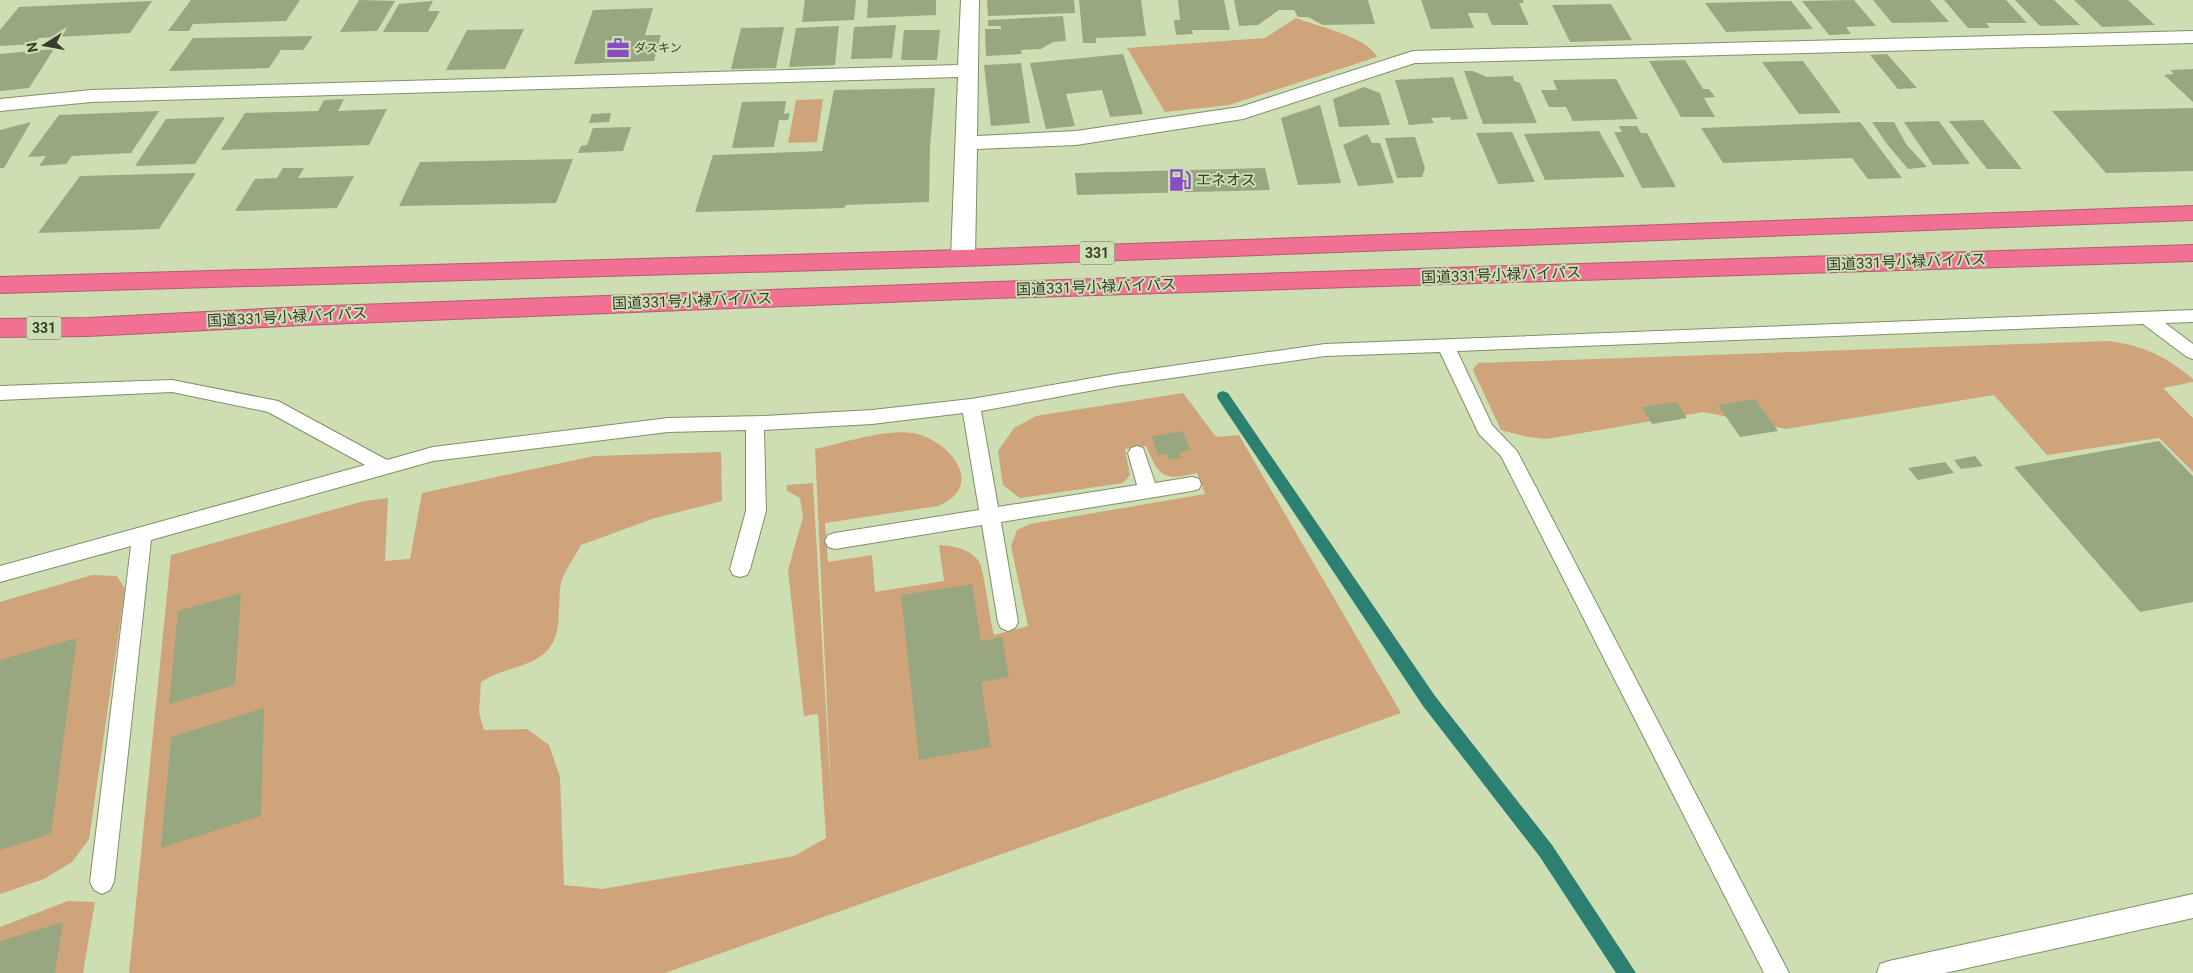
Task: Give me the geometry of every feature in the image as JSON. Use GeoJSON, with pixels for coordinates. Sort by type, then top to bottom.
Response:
{"type":"FeatureCollection","features":[{"type":"Feature","properties":{"kind":"highway","name":"331"},"geometry":{"type":"LineString","coordinates":[[0,285],[963,258],[2193,212]]}},
{"type":"Feature","properties":{"kind":"highway","name":"国道331号小禄バイパス"},"geometry":{"type":"LineString","coordinates":[[0,328],[974,291],[2193,253]]}},
{"type":"Feature","properties":{"kind":"street"},"geometry":{"type":"LineString","coordinates":[[963,258],[970,0]]}},
{"type":"Feature","properties":{"kind":"street"},"geometry":{"type":"LineString","coordinates":[[967,143],[1076,138],[1242,113],[1413,57],[2193,37]]}},
{"type":"Feature","properties":{"kind":"street"},"geometry":{"type":"LineString","coordinates":[[0,105],[91,96],[968,71]]}},
{"type":"Feature","properties":{"kind":"lane"},"geometry":{"type":"LineString","coordinates":[[0,574],[433,454],[668,425],[755,424],[872,417],[971,406],[1116,380],[1325,350],[2193,316]]}},
{"type":"Feature","properties":{"kind":"lane"},"geometry":{"type":"LineString","coordinates":[[2147,318],[2193,353]]}},
{"type":"Feature","properties":{"kind":"lane"},"geometry":{"type":"LineString","coordinates":[[1446,346],[1485,429],[1508,451],[1777,973]]}},
{"type":"Feature","properties":{"kind":"lane"},"geometry":{"type":"LineString","coordinates":[[0,393],[172,386],[272,406],[386,468]]}},
{"type":"Feature","properties":{"kind":"lane"},"geometry":{"type":"LineString","coordinates":[[971,406],[1008,622]]}},
{"type":"Feature","properties":{"kind":"lane"},"geometry":{"type":"LineString","coordinates":[[740,569],[756,511],[755,424]]}},
{"type":"Feature","properties":{"kind":"lane"},"geometry":{"type":"LineString","coordinates":[[1137,453],[1148,492]]}},
{"type":"Feature","properties":{"kind":"lane"},"geometry":{"type":"LineString","coordinates":[[835,541],[1192,484]]}},
{"type":"Feature","properties":{"kind":"lane"},"geometry":{"type":"LineString","coordinates":[[102,882],[142,534]]}},
{"type":"Feature","properties":{"kind":"lane"},"geometry":{"type":"LineString","coordinates":[[1889,973],[2193,906]]}},
{"type":"Feature","properties":{"kind":"shaded area"},"geometry":{"type":"Polygon","coordinates":[[[1296,18],[1353,38],[1372,50],[1377,57],[1229,105],[1165,112],[1127,48],[1265,38],[1296,18]]]}},
{"type":"Feature","properties":{"kind":"shaded area"},"geometry":{"type":"Polygon","coordinates":[[[823,99],[817,142],[788,143],[796,100],[823,99]]]}},
{"type":"Feature","properties":{"kind":"shaded area"},"geometry":{"type":"Polygon","coordinates":[[[2108,341],[2154,353],[2174,364],[2193,379],[2193,382],[2163,388],[2193,418],[2193,472],[2159,438],[2047,455],[1994,395],[1786,429],[1704,412],[1547,439],[1528,437],[1501,430],[1473,370],[1478,363],[2108,341]]]}},
{"type":"Feature","properties":{"kind":"shaded area"},"geometry":{"type":"Polygon","coordinates":[[[1183,393],[1216,437],[1239,435],[1401,713],[665,973],[129,973],[171,555],[364,501],[388,498],[385,561],[410,559],[422,493],[594,456],[721,452],[722,501],[655,518],[581,545],[562,578],[558,624],[553,643],[538,658],[481,682],[479,712],[484,730],[527,729],[549,745],[560,777],[564,885],[602,889],[794,856],[826,838],[818,714],[804,716],[788,570],[803,517],[800,498],[787,491],[787,485],[813,483],[832,814],[815,449],[864,437],[902,432],[927,437],[950,454],[958,465],[961,476],[960,487],[953,497],[938,506],[825,523],[828,562],[872,555],[875,592],[944,581],[939,545],[965,550],[974,556],[980,564],[994,635],[1028,626],[1011,546],[1017,530],[1030,524],[1205,494],[1197,473],[1177,477],[1164,474],[1155,465],[1146,446],[1125,449],[1130,475],[1123,483],[1020,498],[1003,485],[998,451],[1014,428],[1036,416],[1183,393]]]}},
{"type":"Feature","properties":{"kind":"shaded area"},"geometry":{"type":"Polygon","coordinates":[[[92,575],[117,576],[125,589],[89,839],[72,862],[44,879],[0,894],[0,602],[92,575]]]}},
{"type":"Feature","properties":{"kind":"shaded area"},"geometry":{"type":"Polygon","coordinates":[[[68,901],[95,902],[83,973],[0,973],[0,927],[68,901]]]}},
{"type":"Feature","properties":{"kind":"building"},"geometry":{"type":"Polygon","coordinates":[[[191,0],[300,0],[286,21],[193,24],[189,31],[168,31],[191,0]]]}},
{"type":"Feature","properties":{"kind":"building"},"geometry":{"type":"Polygon","coordinates":[[[359,0],[395,1],[377,31],[340,32],[359,0]]]}},
{"type":"Feature","properties":{"kind":"building"},"geometry":{"type":"Polygon","coordinates":[[[805,0],[856,0],[854,20],[802,22],[805,0]]]}},
{"type":"Feature","properties":{"kind":"building"},"geometry":{"type":"Polygon","coordinates":[[[868,0],[936,0],[936,15],[867,18],[868,0]]]}},
{"type":"Feature","properties":{"kind":"building"},"geometry":{"type":"Polygon","coordinates":[[[987,0],[1074,0],[1075,13],[988,16],[987,0]]]}},
{"type":"Feature","properties":{"kind":"building"},"geometry":{"type":"Polygon","coordinates":[[[1079,0],[1141,0],[1146,36],[1096,38],[1096,43],[1083,43],[1079,0]]]}},
{"type":"Feature","properties":{"kind":"building"},"geometry":{"type":"Polygon","coordinates":[[[1178,0],[1224,0],[1230,30],[1192,30],[1193,34],[1176,35],[1174,20],[1180,20],[1178,0]]]}},
{"type":"Feature","properties":{"kind":"building"},"geometry":{"type":"Polygon","coordinates":[[[1234,0],[1368,0],[1375,24],[1323,25],[1308,17],[1298,17],[1294,10],[1279,10],[1258,25],[1239,26],[1234,0]]]}},
{"type":"Feature","properties":{"kind":"building"},"geometry":{"type":"Polygon","coordinates":[[[1421,0],[1523,0],[1524,3],[1519,3],[1529,25],[1492,25],[1487,13],[1468,13],[1474,28],[1431,29],[1421,0]]]}},
{"type":"Feature","properties":{"kind":"building"},"geometry":{"type":"Polygon","coordinates":[[[1854,0],[1876,26],[1846,27],[1851,34],[1829,35],[1802,1],[1854,0]]]}},
{"type":"Feature","properties":{"kind":"building"},"geometry":{"type":"Polygon","coordinates":[[[1873,0],[1930,0],[1949,22],[1892,23],[1873,0]]]}},
{"type":"Feature","properties":{"kind":"building"},"geometry":{"type":"Polygon","coordinates":[[[1944,0],[2006,0],[2027,23],[1986,23],[1990,28],[1968,28],[1944,0]]]}},
{"type":"Feature","properties":{"kind":"building"},"geometry":{"type":"Polygon","coordinates":[[[2015,0],[2054,0],[2080,25],[2040,26],[2015,0]]]}},
{"type":"Feature","properties":{"kind":"building"},"geometry":{"type":"Polygon","coordinates":[[[2074,0],[2128,0],[2155,25],[2102,27],[2074,0]]]}},
{"type":"Feature","properties":{"kind":"building"},"geometry":{"type":"Polygon","coordinates":[[[152,1],[130,33],[39,38],[34,44],[0,46],[0,30],[19,7],[152,1]]]}},
{"type":"Feature","properties":{"kind":"building"},"geometry":{"type":"Polygon","coordinates":[[[433,1],[428,11],[440,11],[428,32],[383,32],[399,4],[433,1]]]}},
{"type":"Feature","properties":{"kind":"building"},"geometry":{"type":"Polygon","coordinates":[[[1791,1],[1813,29],[1726,32],[1705,3],[1791,1]]]}},
{"type":"Feature","properties":{"kind":"building"},"geometry":{"type":"Polygon","coordinates":[[[1611,4],[1632,40],[1570,42],[1552,5],[1611,4]]]}},
{"type":"Feature","properties":{"kind":"building","name":"ダスキン"},"geometry":{"type":"Polygon","coordinates":[[[653,8],[645,35],[661,35],[654,61],[574,64],[593,10],[653,8]]]}},
{"type":"Feature","properties":{"kind":"building"},"geometry":{"type":"Polygon","coordinates":[[[1063,16],[1066,41],[1053,42],[1041,49],[1021,50],[1022,54],[986,56],[985,29],[1001,29],[1001,26],[988,26],[988,20],[1063,16]]]}},
{"type":"Feature","properties":{"kind":"building"},"geometry":{"type":"Polygon","coordinates":[[[896,25],[892,58],[851,59],[854,27],[896,25]]]}},
{"type":"Feature","properties":{"kind":"building"},"geometry":{"type":"Polygon","coordinates":[[[839,26],[835,65],[789,67],[796,28],[839,26]]]}},
{"type":"Feature","properties":{"kind":"building"},"geometry":{"type":"Polygon","coordinates":[[[784,27],[776,68],[731,69],[741,28],[784,27]]]}},
{"type":"Feature","properties":{"kind":"building"},"geometry":{"type":"Polygon","coordinates":[[[524,29],[505,69],[446,70],[467,30],[524,29]]]}},
{"type":"Feature","properties":{"kind":"building"},"geometry":{"type":"Polygon","coordinates":[[[904,30],[940,30],[937,60],[901,60],[904,30]]]}},
{"type":"Feature","properties":{"kind":"building"},"geometry":{"type":"Polygon","coordinates":[[[313,36],[303,50],[281,50],[269,68],[169,71],[193,38],[313,36]]]}},
{"type":"Feature","properties":{"kind":"building"},"geometry":{"type":"Polygon","coordinates":[[[54,49],[29,88],[0,91],[0,54],[54,49]]]}},
{"type":"Feature","properties":{"kind":"building"},"geometry":{"type":"Polygon","coordinates":[[[1123,54],[1143,114],[1110,117],[1102,90],[1066,94],[1075,126],[1046,129],[1030,63],[1123,54]]]}},
{"type":"Feature","properties":{"kind":"building"},"geometry":{"type":"Polygon","coordinates":[[[1887,54],[1917,88],[1898,89],[1870,55],[1887,54]]]}},
{"type":"Feature","properties":{"kind":"building"},"geometry":{"type":"Polygon","coordinates":[[[1685,60],[1703,89],[1709,89],[1715,97],[1704,98],[1715,117],[1681,117],[1649,61],[1685,60]]]}},
{"type":"Feature","properties":{"kind":"building"},"geometry":{"type":"Polygon","coordinates":[[[1803,61],[1841,113],[1799,114],[1762,62],[1803,61]]]}},
{"type":"Feature","properties":{"kind":"building"},"geometry":{"type":"Polygon","coordinates":[[[1021,63],[1030,123],[991,126],[984,65],[1021,63]]]}},
{"type":"Feature","properties":{"kind":"building"},"geometry":{"type":"Polygon","coordinates":[[[2193,69],[2193,102],[2164,75],[2174,74],[2170,70],[2193,69]]]}},
{"type":"Feature","properties":{"kind":"building"},"geometry":{"type":"Polygon","coordinates":[[[1464,71],[1473,71],[1487,77],[1513,76],[1514,81],[1520,83],[1537,123],[1483,124],[1464,71]]]}},
{"type":"Feature","properties":{"kind":"building"},"geometry":{"type":"Polygon","coordinates":[[[1453,77],[1468,119],[1451,120],[1450,117],[1431,118],[1434,123],[1409,125],[1395,80],[1453,77]]]}},
{"type":"Feature","properties":{"kind":"building"},"geometry":{"type":"Polygon","coordinates":[[[1616,79],[1638,119],[1573,121],[1566,107],[1549,107],[1541,90],[1557,90],[1553,80],[1616,79]]]}},
{"type":"Feature","properties":{"kind":"building"},"geometry":{"type":"Polygon","coordinates":[[[1364,87],[1380,93],[1390,125],[1339,127],[1333,99],[1364,87]]]}},
{"type":"Feature","properties":{"kind":"building"},"geometry":{"type":"Polygon","coordinates":[[[935,88],[930,147],[929,202],[846,205],[844,208],[695,212],[713,155],[822,151],[834,90],[935,88]]]}},
{"type":"Feature","properties":{"kind":"building"},"geometry":{"type":"Polygon","coordinates":[[[344,99],[338,111],[387,109],[369,145],[221,150],[245,113],[318,111],[324,100],[344,99]]]}},
{"type":"Feature","properties":{"kind":"building"},"geometry":{"type":"Polygon","coordinates":[[[786,101],[784,114],[790,113],[788,120],[779,120],[774,147],[732,148],[742,102],[786,101]]]}},
{"type":"Feature","properties":{"kind":"building"},"geometry":{"type":"Polygon","coordinates":[[[1320,105],[1341,183],[1298,185],[1281,118],[1320,105]]]}},
{"type":"Feature","properties":{"kind":"building"},"geometry":{"type":"Polygon","coordinates":[[[2193,108],[2193,171],[2106,173],[2052,111],[2193,108]]]}},
{"type":"Feature","properties":{"kind":"building"},"geometry":{"type":"Polygon","coordinates":[[[159,111],[131,153],[72,156],[66,164],[39,166],[46,156],[28,157],[59,115],[159,111]]]}},
{"type":"Feature","properties":{"kind":"building"},"geometry":{"type":"Polygon","coordinates":[[[611,113],[609,122],[589,123],[592,114],[611,113]]]}},
{"type":"Feature","properties":{"kind":"building"},"geometry":{"type":"Polygon","coordinates":[[[225,117],[195,164],[135,166],[166,119],[225,117]]]}},
{"type":"Feature","properties":{"kind":"building"},"geometry":{"type":"Polygon","coordinates":[[[1983,120],[2022,169],[1987,169],[1949,121],[1983,120]]]}},
{"type":"Feature","properties":{"kind":"building"},"geometry":{"type":"Polygon","coordinates":[[[1939,121],[1970,164],[1933,165],[1904,122],[1939,121]]]}},
{"type":"Feature","properties":{"kind":"building"},"geometry":{"type":"Polygon","coordinates":[[[31,122],[4,168],[0,168],[0,130],[31,122]]]}},
{"type":"Feature","properties":{"kind":"building"},"geometry":{"type":"Polygon","coordinates":[[[1860,122],[1902,178],[1868,179],[1852,158],[1723,163],[1701,128],[1860,122]]]}},
{"type":"Feature","properties":{"kind":"building"},"geometry":{"type":"Polygon","coordinates":[[[1872,122],[1894,122],[1906,144],[1927,167],[1908,169],[1872,122]]]}},
{"type":"Feature","properties":{"kind":"building"},"geometry":{"type":"Polygon","coordinates":[[[1619,126],[1637,126],[1641,133],[1647,133],[1676,187],[1642,188],[1614,132],[1622,132],[1619,126]]]}},
{"type":"Feature","properties":{"kind":"building"},"geometry":{"type":"Polygon","coordinates":[[[631,127],[623,151],[578,153],[581,146],[587,145],[593,128],[631,127]]]}},
{"type":"Feature","properties":{"kind":"building"},"geometry":{"type":"Polygon","coordinates":[[[1599,131],[1625,177],[1545,180],[1524,134],[1599,131]]]}},
{"type":"Feature","properties":{"kind":"building"},"geometry":{"type":"Polygon","coordinates":[[[1512,132],[1535,182],[1498,184],[1476,133],[1512,132]]]}},
{"type":"Feature","properties":{"kind":"building"},"geometry":{"type":"Polygon","coordinates":[[[1367,134],[1372,143],[1380,143],[1394,183],[1358,186],[1343,145],[1367,134]]]}},
{"type":"Feature","properties":{"kind":"building"},"geometry":{"type":"Polygon","coordinates":[[[1415,137],[1425,168],[1422,177],[1397,178],[1385,138],[1415,137]]]}},
{"type":"Feature","properties":{"kind":"building"},"geometry":{"type":"Polygon","coordinates":[[[573,159],[556,203],[399,206],[420,162],[573,159]]]}},
{"type":"Feature","properties":{"kind":"building"},"geometry":{"type":"Polygon","coordinates":[[[283,168],[304,168],[298,178],[354,176],[337,208],[235,211],[255,179],[277,178],[283,168]]]}},
{"type":"Feature","properties":{"kind":"building"},"geometry":{"type":"Polygon","coordinates":[[[1265,168],[1270,190],[1077,195],[1075,173],[1265,168]]]}},
{"type":"Feature","properties":{"kind":"building"},"geometry":{"type":"Polygon","coordinates":[[[196,173],[159,229],[38,233],[80,176],[196,173]]]}},
{"type":"Feature","properties":{"kind":"building"},"geometry":{"type":"Polygon","coordinates":[[[1755,399],[1778,431],[1740,437],[1718,405],[1755,399]]]}},
{"type":"Feature","properties":{"kind":"building"},"geometry":{"type":"Polygon","coordinates":[[[1677,402],[1687,418],[1652,424],[1642,407],[1677,402]]]}},
{"type":"Feature","properties":{"kind":"building"},"geometry":{"type":"Polygon","coordinates":[[[1183,431],[1190,450],[1179,452],[1181,458],[1169,460],[1167,454],[1158,455],[1152,436],[1183,431]]]}},
{"type":"Feature","properties":{"kind":"building"},"geometry":{"type":"Polygon","coordinates":[[[2159,441],[2193,476],[2193,602],[2140,612],[2014,467],[2159,441]]]}},
{"type":"Feature","properties":{"kind":"building"},"geometry":{"type":"Polygon","coordinates":[[[1975,456],[1983,466],[1961,469],[1954,460],[1975,456]]]}},
{"type":"Feature","properties":{"kind":"building"},"geometry":{"type":"Polygon","coordinates":[[[1945,462],[1954,473],[1918,480],[1908,468],[1945,462]]]}},
{"type":"Feature","properties":{"kind":"building"},"geometry":{"type":"Polygon","coordinates":[[[972,584],[981,641],[1002,637],[1009,677],[981,682],[991,747],[919,760],[901,595],[972,584]]]}},
{"type":"Feature","properties":{"kind":"building"},"geometry":{"type":"Polygon","coordinates":[[[241,593],[235,685],[169,704],[178,611],[241,593]]]}},
{"type":"Feature","properties":{"kind":"building"},"geometry":{"type":"Polygon","coordinates":[[[77,638],[51,834],[0,850],[0,660],[77,638]]]}},
{"type":"Feature","properties":{"kind":"building"},"geometry":{"type":"Polygon","coordinates":[[[264,708],[261,816],[161,848],[171,737],[264,708]]]}},
{"type":"Feature","properties":{"kind":"building"},"geometry":{"type":"Polygon","coordinates":[[[63,922],[55,973],[0,973],[0,941],[63,922]]]}},
{"type":"Feature","properties":{"kind":"waterway"},"geometry":{"type":"LineString","coordinates":[[1223,396],[1429,701],[1546,851],[1627,973]]}},
{"type":"Feature","properties":{"kind":"place","name":"ダスキン"},"geometry":{"type":"Point","coordinates":[618,48]}},
{"type":"Feature","properties":{"kind":"place","name":"エネオス"},"geometry":{"type":"Point","coordinates":[1180,180]}}]}
